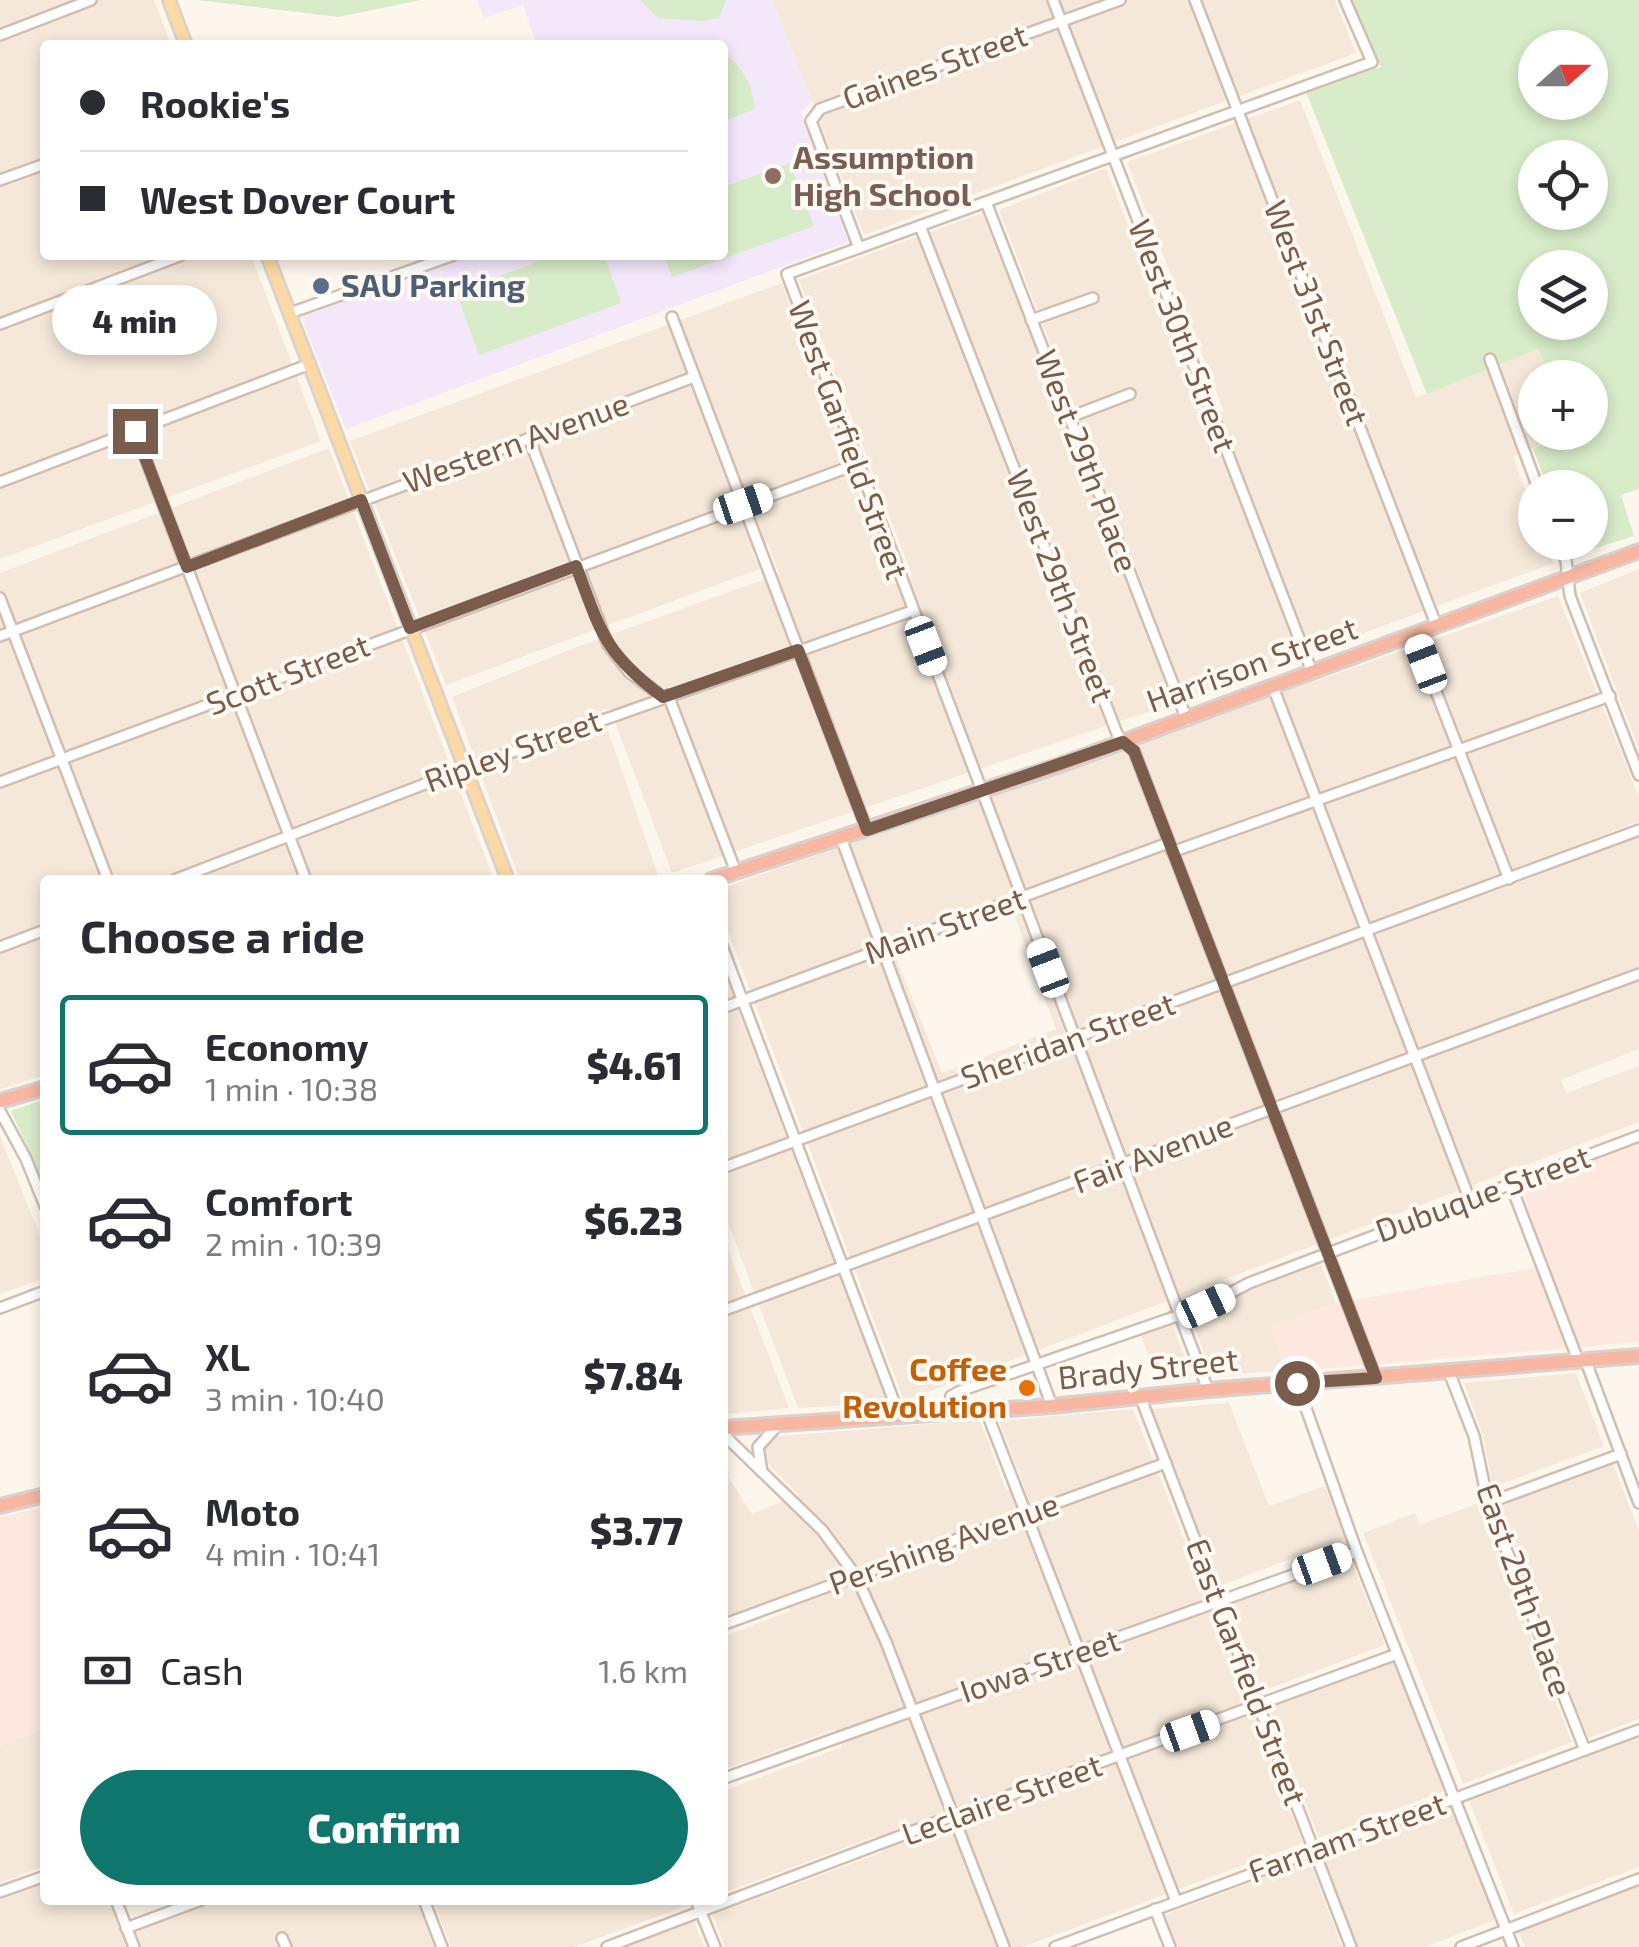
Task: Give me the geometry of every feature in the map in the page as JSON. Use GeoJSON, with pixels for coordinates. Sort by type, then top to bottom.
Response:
{"type":"FeatureCollection","features":[{"type":"Feature","properties":{"kind":"highway","name":"Harrison Street"},"geometry":{"type":"LineString","coordinates":[[727,875],[1187,720],[1639,552]]}},
{"type":"Feature","properties":{"kind":"highway"},"geometry":{"type":"LineString","coordinates":[[0,1101],[40,1089]]}},
{"type":"Feature","properties":{"kind":"highway","name":"Brady Street"},"geometry":{"type":"LineString","coordinates":[[728,1430],[1639,1356]]}},
{"type":"Feature","properties":{"kind":"highway"},"geometry":{"type":"LineString","coordinates":[[0,1506],[40,1497]]}},
{"type":"Feature","properties":{"kind":"main road"},"geometry":{"type":"LineString","coordinates":[[169,0],[184,40]]}},
{"type":"Feature","properties":{"kind":"main road"},"geometry":{"type":"LineString","coordinates":[[270,260],[506,875]]}},
{"type":"Feature","properties":{"kind":"street"},"geometry":{"type":"LineString","coordinates":[[0,35],[91,0]]}},
{"type":"Feature","properties":{"kind":"street","name":"West 30th Street"},"geometry":{"type":"LineString","coordinates":[[1053,0],[1312,672]]}},
{"type":"Feature","properties":{"kind":"street","name":"Gaines Street"},"geometry":{"type":"LineString","coordinates":[[859,248],[811,120],[820,108],[1120,0]]}},
{"type":"Feature","properties":{"kind":"street","name":"West 31st Street"},"geometry":{"type":"LineString","coordinates":[[1195,0],[1437,626]]}},
{"type":"Feature","properties":{"kind":"street"},"geometry":{"type":"LineString","coordinates":[[859,248],[1372,62],[1345,0]]}},
{"type":"Feature","properties":{"kind":"street"},"geometry":{"type":"LineString","coordinates":[[0,180],[40,166]]}},
{"type":"Feature","properties":{"kind":"street","name":"West 29th Place"},"geometry":{"type":"LineString","coordinates":[[986,202],[1187,720]]}},
{"type":"Feature","properties":{"kind":"street","name":"West 29th Street"},"geometry":{"type":"LineString","coordinates":[[920,226],[1118,736],[1134,751],[1376,1378]]}},
{"type":"Feature","properties":{"kind":"street","name":"West Garfield Street"},"geometry":{"type":"LineString","coordinates":[[859,248],[787,274],[1122,1166]]}},
{"type":"Feature","properties":{"kind":"street"},"geometry":{"type":"LineString","coordinates":[[0,324],[169,260]]}},
{"type":"Feature","properties":{"kind":"street"},"geometry":{"type":"LineString","coordinates":[[290,314],[440,260]]}},
{"type":"Feature","properties":{"kind":"street"},"geometry":{"type":"LineString","coordinates":[[1031,320],[1092,298]]}},
{"type":"Feature","properties":{"kind":"street"},"geometry":{"type":"LineString","coordinates":[[672,317],[867,830]]}},
{"type":"Feature","properties":{"kind":"street"},"geometry":{"type":"LineString","coordinates":[[1490,360],[1531,470]]}},
{"type":"Feature","properties":{"kind":"street"},"geometry":{"type":"LineString","coordinates":[[0,482],[310,364]]}},
{"type":"Feature","properties":{"kind":"street","name":"Western Avenue"},"geometry":{"type":"LineString","coordinates":[[0,636],[694,377]]}},
{"type":"Feature","properties":{"kind":"street"},"geometry":{"type":"LineString","coordinates":[[1070,417],[1130,394]]}},
{"type":"Feature","properties":{"kind":"street"},"geometry":{"type":"LineString","coordinates":[[135,431],[304,875]]}},
{"type":"Feature","properties":{"kind":"street"},"geometry":{"type":"LineString","coordinates":[[528,438],[608,646],[629,672],[665,696],[736,872]]}},
{"type":"Feature","properties":{"kind":"street","name":"Scott Street"},"geometry":{"type":"LineString","coordinates":[[0,782],[857,464]]}},
{"type":"Feature","properties":{"kind":"street"},"geometry":{"type":"LineString","coordinates":[[1564,560],[1570,596],[1639,775]]}},
{"type":"Feature","properties":{"kind":"street"},"geometry":{"type":"LineString","coordinates":[[0,598],[106,875]]}},
{"type":"Feature","properties":{"kind":"street","name":"Ripley Street"},"geometry":{"type":"LineString","coordinates":[[187,875],[464,769],[912,610]]}},
{"type":"Feature","properties":{"kind":"street"},"geometry":{"type":"LineString","coordinates":[[1414,635],[1509,879]]}},
{"type":"Feature","properties":{"kind":"street"},"geometry":{"type":"LineString","coordinates":[[1273,686],[1469,1198]]}},
{"type":"Feature","properties":{"kind":"street","name":"Main Street"},"geometry":{"type":"LineString","coordinates":[[728,1006],[1022,898],[1318,802],[1610,696]]}},
{"type":"Feature","properties":{"kind":"street","name":"Sheridan Street"},"geometry":{"type":"LineString","coordinates":[[728,1166],[1639,830]]}},
{"type":"Feature","properties":{"kind":"street"},"geometry":{"type":"LineString","coordinates":[[841,838],[1052,1406]]}},
{"type":"Feature","properties":{"kind":"street"},"geometry":{"type":"LineString","coordinates":[[0,947],[40,932]]}},
{"type":"Feature","properties":{"kind":"street"},"geometry":{"type":"LineString","coordinates":[[728,962],[899,1415]]}},
{"type":"Feature","properties":{"kind":"street","name":"Fair Avenue"},"geometry":{"type":"LineString","coordinates":[[728,1309],[1639,974]]}},
{"type":"Feature","properties":{"kind":"street"},"geometry":{"type":"LineString","coordinates":[[0,1111],[40,1194]]}},
{"type":"Feature","properties":{"kind":"street","name":"Dubuque Street"},"geometry":{"type":"LineString","coordinates":[[950,1411],[949,1401],[955,1393],[1178,1316],[1232,1294],[1249,1282],[1639,1136]]}},
{"type":"Feature","properties":{"kind":"street"},"geometry":{"type":"LineString","coordinates":[[1122,1166],[1208,1390]]}},
{"type":"Feature","properties":{"kind":"street"},"geometry":{"type":"LineString","coordinates":[[1510,1183],[1639,1503]]}},
{"type":"Feature","properties":{"kind":"street"},"geometry":{"type":"LineString","coordinates":[[0,1308],[40,1292]]}},
{"type":"Feature","properties":{"kind":"street","name":"East 29th Place"},"geometry":{"type":"LineString","coordinates":[[1449,1372],[1474,1436],[1488,1503],[1585,1750]]}},
{"type":"Feature","properties":{"kind":"street"},"geometry":{"type":"LineString","coordinates":[[1297,1383],[1357,1552],[1513,1947]]}},
{"type":"Feature","properties":{"kind":"street","name":"East Garfield Street"},"geometry":{"type":"LineString","coordinates":[[1140,1396],[1351,1947]]}},
{"type":"Feature","properties":{"kind":"street"},"geometry":{"type":"LineString","coordinates":[[985,1408],[1176,1901]]}},
{"type":"Feature","properties":{"kind":"street"},"geometry":{"type":"LineString","coordinates":[[764,1474],[759,1466],[758,1448],[778,1425]]}},
{"type":"Feature","properties":{"kind":"street"},"geometry":{"type":"LineString","coordinates":[[728,1437],[822,1530],[856,1576],[913,1710],[1004,1947]]}},
{"type":"Feature","properties":{"kind":"street"},"geometry":{"type":"LineString","coordinates":[[1488,1503],[1621,1454]]}},
{"type":"Feature","properties":{"kind":"street","name":"Pershing Avenue"},"geometry":{"type":"LineString","coordinates":[[728,1623],[1166,1464]]}},
{"type":"Feature","properties":{"kind":"street","name":"Iowa Street"},"geometry":{"type":"LineString","coordinates":[[728,1777],[1357,1552]]}},
{"type":"Feature","properties":{"kind":"street","name":"Leclaire Street"},"geometry":{"type":"LineString","coordinates":[[728,1902],[1398,1654]]}},
{"type":"Feature","properties":{"kind":"street","name":"Farnam Street"},"geometry":{"type":"LineString","coordinates":[[1055,1947],[1639,1730]]}},
{"type":"Feature","properties":{"kind":"street"},"geometry":{"type":"LineString","coordinates":[[0,1892],[40,1878]]}},
{"type":"Feature","properties":{"kind":"street"},"geometry":{"type":"LineString","coordinates":[[1461,1947],[1639,1879]]}},
{"type":"Feature","properties":{"kind":"street"},"geometry":{"type":"LineString","coordinates":[[118,1905],[134,1947]]}},
{"type":"Feature","properties":{"kind":"street"},"geometry":{"type":"LineString","coordinates":[[126,1928],[188,1905]]}},
{"type":"Feature","properties":{"kind":"street"},"geometry":{"type":"LineString","coordinates":[[426,1905],[442,1947]]}},
{"type":"Feature","properties":{"kind":"street"},"geometry":{"type":"LineString","coordinates":[[698,1905],[714,1947]]}},
{"type":"Feature","properties":{"kind":"street","name":"Leclaire Street"},"geometry":{"type":"LineString","coordinates":[[607,1947],[719,1905]]}},
{"type":"Feature","properties":{"kind":"street"},"geometry":{"type":"LineString","coordinates":[[1155,1910],[1170,1947]]}},
{"type":"Feature","properties":{"kind":"shaded area"},"geometry":{"type":"Polygon","coordinates":[[[0,0],[154,0],[169,40],[40,40],[40,260],[253,260],[321,441],[0,559],[0,0]]]}},
{"type":"Feature","properties":{"kind":"shaded area","name":"Assumption High School"},"geometry":{"type":"Polygon","coordinates":[[[477,0],[772,0],[812,102],[801,111],[848,242],[346,429],[301,317],[458,260],[728,260],[728,40],[535,40],[523,5],[484,18],[477,0]]]}},
{"type":"Feature","properties":{"kind":"shaded area"},"geometry":{"type":"Polygon","coordinates":[[[772,0],[1335,0],[1356,53],[864,235],[772,0]]]}},
{"type":"Feature","properties":{"kind":"shaded area"},"geometry":{"type":"Polygon","coordinates":[[[1300,100],[1416,398],[1538,349],[1543,360],[1518,360],[1518,450],[1529,450],[1513,457],[1518,470],[1518,560],[1553,563],[1189,698],[672,873],[610,709],[601,710],[658,875],[518,875],[452,697],[579,646],[779,574],[768,543],[750,549],[760,569],[446,685],[350,441],[782,283],[892,585],[912,575],[799,280],[982,213],[1144,623],[1155,618],[999,210],[1106,168],[1203,417],[1224,411],[1127,162],[1300,100]],[[1045,525],[1026,532],[1071,652],[1089,644],[1045,525]]]}},
{"type":"Feature","properties":{"kind":"shaded area"},"geometry":{"type":"Polygon","coordinates":[[[329,448],[492,875],[40,875],[40,1077],[0,1089],[0,573],[329,448]]]}},
{"type":"Feature","properties":{"kind":"shaded area"},"geometry":{"type":"Polygon","coordinates":[[[1639,569],[1639,750],[1580,593],[1639,569]]]}},
{"type":"Feature","properties":{"kind":"shaded area"},"geometry":{"type":"Polygon","coordinates":[[[1558,596],[1639,797],[1639,821],[1482,882],[1488,894],[1639,836],[1639,1049],[1561,1080],[1566,1093],[1639,1066],[1639,1122],[904,1401],[728,931],[728,886],[1558,596]],[[1012,909],[894,953],[942,1073],[1056,1029],[1012,909]]]}},
{"type":"Feature","properties":{"kind":"shaded area"},"geometry":{"type":"Polygon","coordinates":[[[728,984],[888,1403],[798,1408],[728,1223],[728,984]]]}},
{"type":"Feature","properties":{"kind":"shaded area"},"geometry":{"type":"Polygon","coordinates":[[[0,1136],[40,1236],[40,1280],[0,1294],[0,1136]]]}},
{"type":"Feature","properties":{"kind":"shaded area"},"geometry":{"type":"Polygon","coordinates":[[[1639,1144],[1639,1342],[1285,1372],[1271,1326],[1336,1303],[1534,1268],[1547,1261],[1520,1188],[1639,1144]]]}},
{"type":"Feature","properties":{"kind":"shaded area"},"geometry":{"type":"Polygon","coordinates":[[[728,1250],[789,1408],[728,1414],[728,1250]]]}},
{"type":"Feature","properties":{"kind":"shaded area"},"geometry":{"type":"Polygon","coordinates":[[[1320,1261],[1336,1303],[1271,1326],[1285,1372],[1212,1374],[1190,1317],[1231,1301],[1257,1284],[1320,1261]]]}},
{"type":"Feature","properties":{"kind":"shaded area"},"geometry":{"type":"Polygon","coordinates":[[[1171,1322],[1192,1376],[1158,1378],[1140,1334],[1171,1322]]]}},
{"type":"Feature","properties":{"kind":"shaded area"},"geometry":{"type":"Polygon","coordinates":[[[1576,1373],[1604,1446],[1493,1487],[1482,1432],[1464,1383],[1576,1373]]]}},
{"type":"Feature","properties":{"kind":"shaded area"},"geometry":{"type":"Polygon","coordinates":[[[1229,1403],[1269,1506],[1325,1486],[1346,1538],[1219,1586],[1152,1409],[1229,1403]]]}},
{"type":"Feature","properties":{"kind":"shaded area"},"geometry":{"type":"Polygon","coordinates":[[[1133,1409],[1303,1843],[1023,1947],[725,1947],[713,1915],[883,1852],[876,1836],[728,1891],[728,1789],[842,1747],[835,1729],[728,1768],[728,1635],[790,1611],[783,1596],[728,1615],[728,1477],[752,1514],[799,1495],[762,1458],[769,1437],[980,1420],[1006,1490],[1025,1489],[999,1421],[1133,1409]]]}},
{"type":"Feature","properties":{"kind":"shaded area"},"geometry":{"type":"Polygon","coordinates":[[[1613,1464],[1639,1531],[1639,1719],[1588,1738],[1498,1504],[1613,1464]]]}},
{"type":"Feature","properties":{"kind":"shaded area"},"geometry":{"type":"Polygon","coordinates":[[[1478,1503],[1572,1742],[1463,1784],[1363,1533],[1415,1513],[1420,1525],[1478,1503]]]}},
{"type":"Feature","properties":{"kind":"shaded area"},"geometry":{"type":"Polygon","coordinates":[[[40,1508],[40,1730],[0,1746],[0,1517],[40,1508]]]}},
{"type":"Feature","properties":{"kind":"shaded area"},"geometry":{"type":"Polygon","coordinates":[[[1351,1561],[1385,1645],[1263,1691],[1229,1605],[1351,1561]]]}},
{"type":"Feature","properties":{"kind":"shaded area"},"geometry":{"type":"Polygon","coordinates":[[[1395,1662],[1444,1791],[1319,1838],[1268,1708],[1395,1662]]]}},
{"type":"Feature","properties":{"kind":"shaded area"},"geometry":{"type":"Polygon","coordinates":[[[40,1730],[40,1868],[0,1883],[0,1746],[40,1730]]]}},
{"type":"Feature","properties":{"kind":"shaded area"},"geometry":{"type":"Polygon","coordinates":[[[1639,1738],[1639,1867],[1514,1914],[1469,1801],[1639,1738]]]}},
{"type":"Feature","properties":{"kind":"shaded area"},"geometry":{"type":"Polygon","coordinates":[[[1452,1807],[1495,1920],[1425,1947],[1358,1947],[1323,1856],[1452,1807]]]}},
{"type":"Feature","properties":{"kind":"shaded area"},"geometry":{"type":"Polygon","coordinates":[[[1309,1860],[1342,1947],[1178,1947],[1165,1915],[1309,1860]]]}},
{"type":"Feature","properties":{"kind":"shaded area"},"geometry":{"type":"Polygon","coordinates":[[[1639,1883],[1639,1947],[1525,1947],[1518,1930],[1639,1883]]]}},
{"type":"Feature","properties":{"kind":"shaded area"},"geometry":{"type":"Polygon","coordinates":[[[40,1885],[40,1905],[110,1905],[126,1947],[0,1947],[0,1900],[40,1885]]]}},
{"type":"Feature","properties":{"kind":"shaded area"},"geometry":{"type":"Polygon","coordinates":[[[201,1905],[419,1905],[434,1947],[142,1947],[135,1929],[201,1905]]]}},
{"type":"Feature","properties":{"kind":"shaded area"},"geometry":{"type":"Polygon","coordinates":[[[435,1905],[688,1905],[575,1947],[451,1947],[435,1905]]]}},
{"type":"Feature","properties":{"kind":"shaded area"},"geometry":{"type":"Polygon","coordinates":[[[694,1921],[704,1947],[624,1947],[694,1921]]]}},
{"type":"Feature","properties":{"kind":"green space"},"geometry":{"type":"Polygon","coordinates":[[[198,0],[421,0],[338,17],[198,0]]]}},
{"type":"Feature","properties":{"kind":"green space"},"geometry":{"type":"Polygon","coordinates":[[[640,0],[726,0],[719,18],[704,21],[658,18],[640,0]]]}},
{"type":"Feature","properties":{"kind":"green space"},"geometry":{"type":"Polygon","coordinates":[[[1352,0],[1639,0],[1639,489],[1621,495],[1634,536],[1608,544],[1608,470],[1541,470],[1533,450],[1608,450],[1608,360],[1543,360],[1538,349],[1427,394],[1304,87],[1381,67],[1352,0]]]}},
{"type":"Feature","properties":{"kind":"green space"},"geometry":{"type":"Polygon","coordinates":[[[728,56],[745,77],[755,109],[728,119],[728,56]]]}},
{"type":"Feature","properties":{"kind":"green space"},"geometry":{"type":"Polygon","coordinates":[[[790,163],[814,226],[728,257],[728,185],[790,163]]]}},
{"type":"Feature","properties":{"kind":"green space"},"geometry":{"type":"Polygon","coordinates":[[[542,260],[606,260],[621,303],[479,355],[456,292],[542,260]]]}},
{"type":"Feature","properties":{"kind":"green space"},"geometry":{"type":"Polygon","coordinates":[[[666,260],[719,260],[672,277],[666,260]]]}},
{"type":"Feature","properties":{"kind":"green space"},"geometry":{"type":"Polygon","coordinates":[[[40,1101],[40,1175],[11,1111],[40,1101]]]}},
{"type":"Feature","properties":{"kind":"place","name":"Assumption High School"},"geometry":{"type":"Point","coordinates":[773,176]}},
{"type":"Feature","properties":{"kind":"place","name":"SAU Parking"},"geometry":{"type":"Point","coordinates":[321,286]}},
{"type":"Feature","properties":{"kind":"place","name":"Coffee Revolution"},"geometry":{"type":"Point","coordinates":[1027,1388]}},
{"type":"Feature","properties":{"kind":"route"},"geometry":{"type":"LineString","coordinates":[[135,431],[187,567],[361,500],[410,628],[576,566],[608,646],[629,672],[663,697],[798,650],[867,830],[1123,742],[1134,751],[1376,1378],[1297,1383]]}}]}
